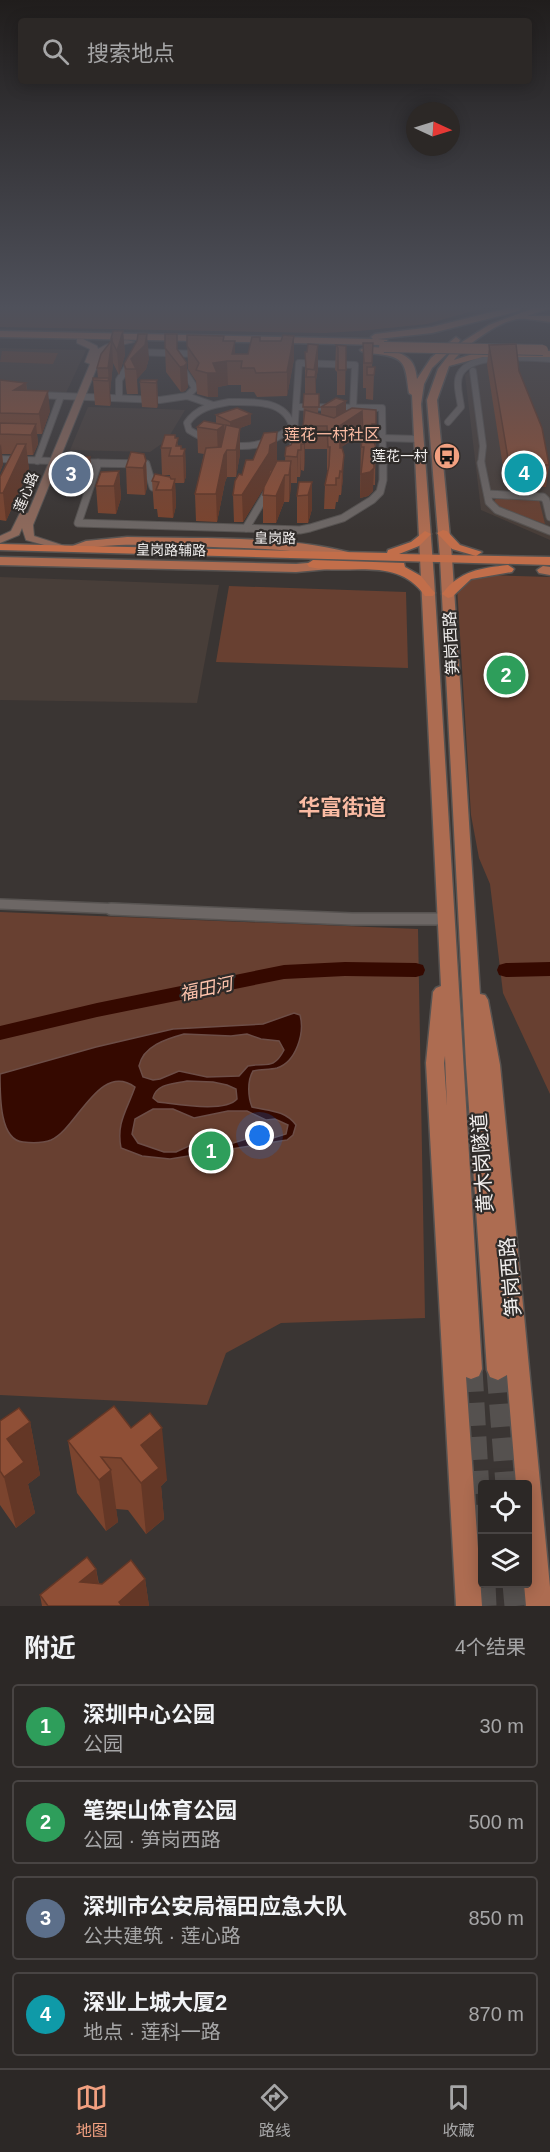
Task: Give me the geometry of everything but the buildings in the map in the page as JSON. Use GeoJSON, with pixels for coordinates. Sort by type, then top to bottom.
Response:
{"type":"FeatureCollection","features":[{"type":"Feature","properties":{"kind":"highway"},"geometry":{"type":"LineString","coordinates":[[443,533],[453,545],[465,551],[505,554],[546,566]]}},
{"type":"Feature","properties":{"kind":"highway"},"geometry":{"type":"LineString","coordinates":[[371,555],[408,547],[425,534]]}},
{"type":"Feature","properties":{"kind":"highway","name":"皇岗路"},"geometry":{"type":"LineString","coordinates":[[0,547],[343,559],[383,566],[427,561]]}},
{"type":"Feature","properties":{"kind":"highway","name":"皇岗路"},"geometry":{"type":"LineString","coordinates":[[0,556],[343,559],[371,555],[427,561],[546,566]]}},
{"type":"Feature","properties":{"kind":"highway","name":"皇岗路"},"geometry":{"type":"LineString","coordinates":[[446,562],[508,569],[546,566]]}},
{"type":"Feature","properties":{"kind":"highway"},"geometry":{"type":"LineString","coordinates":[[383,566],[412,575],[420,580],[429,593]]}},
{"type":"Feature","properties":{"kind":"highway"},"geometry":{"type":"LineString","coordinates":[[448,594],[455,583],[463,577],[508,569]]}},
{"type":"Feature","properties":{"kind":"main road","name":"莲心路"},"geometry":{"type":"LineString","coordinates":[[79,395],[84,380]]}},
{"type":"Feature","properties":{"kind":"main road","name":"莲心路"},"geometry":{"type":"LineString","coordinates":[[0,540],[18,530],[46,461],[86,380]]}},
{"type":"Feature","properties":{"kind":"main road"},"geometry":{"type":"LineString","coordinates":[[413,380],[416,404]]}},
{"type":"Feature","properties":{"kind":"main road","name":"笋岗西路"},"geometry":{"type":"LineString","coordinates":[[420,380],[416,404],[429,593],[446,919],[458,950],[491,1065],[539,1606]]}},
{"type":"Feature","properties":{"kind":"main road","name":"笋岗西路"},"geometry":{"type":"LineString","coordinates":[[439,380],[436,395],[432,400],[446,562],[466,902],[435,1063],[469,1606]]}},
{"type":"Feature","properties":{"kind":"main road","name":"莲心路"},"geometry":{"type":"LineString","coordinates":[[46,461],[27,532],[35,541],[69,548]]}},
{"type":"Feature","properties":{"kind":"main road","name":"皇岗路辅路"},"geometry":{"type":"LineString","coordinates":[[0,561],[296,568],[343,559]]}},
{"type":"Feature","properties":{"kind":"main road"},"geometry":{"type":"LineString","coordinates":[[445,900],[466,902]]}},
{"type":"Feature","properties":{"kind":"main road","name":"笋岗西路"},"geometry":{"type":"LineString","coordinates":[[453,1063],[458,950]]}},
{"type":"Feature","properties":{"kind":"main road","name":"笋岗西路"},"geometry":{"type":"LineString","coordinates":[[458,950],[475,1064]]}},
{"type":"Feature","properties":{"kind":"main road","name":"黄木岗隧道"},"geometry":{"type":"LineString","coordinates":[[453,1063],[471,1369]]}},
{"type":"Feature","properties":{"kind":"main road","name":"黄木岗隧道"},"geometry":{"type":"LineString","coordinates":[[475,1064],[498,1370]]}},
{"type":"Feature","properties":{"kind":"street"},"geometry":{"type":"LineString","coordinates":[[118,398],[120,380]]}},
{"type":"Feature","properties":{"kind":"street"},"geometry":{"type":"LineString","coordinates":[[188,396],[195,388],[190,380]]}},
{"type":"Feature","properties":{"kind":"street"},"geometry":{"type":"LineString","coordinates":[[293,452],[298,380]]}},
{"type":"Feature","properties":{"kind":"street"},"geometry":{"type":"LineString","coordinates":[[353,408],[354,380]]}},
{"type":"Feature","properties":{"kind":"street"},"geometry":{"type":"LineString","coordinates":[[448,422],[461,407],[459,380]]}},
{"type":"Feature","properties":{"kind":"street"},"geometry":{"type":"LineString","coordinates":[[473,380],[482,443],[481,464],[489,502],[495,509],[550,531]]}},
{"type":"Feature","properties":{"kind":"street"},"geometry":{"type":"LineString","coordinates":[[31,395],[79,395],[160,400],[188,396],[213,405],[245,402],[269,405],[286,413],[292,419],[292,426],[287,433],[261,443],[226,445],[210,442],[197,437],[189,430],[187,423],[190,416],[213,405]]}},
{"type":"Feature","properties":{"kind":"street"},"geometry":{"type":"LineString","coordinates":[[46,461],[47,439],[61,396]]}},
{"type":"Feature","properties":{"kind":"street"},"geometry":{"type":"LineString","coordinates":[[98,463],[78,523],[310,529],[340,518],[367,504],[380,492],[382,486],[381,408],[297,407]]}},
{"type":"Feature","properties":{"kind":"street"},"geometry":{"type":"LineString","coordinates":[[382,436],[418,437]]}},
{"type":"Feature","properties":{"kind":"street"},"geometry":{"type":"LineString","coordinates":[[35,438],[47,439]]}},
{"type":"Feature","properties":{"kind":"street"},"geometry":{"type":"LineString","coordinates":[[0,459],[146,464],[153,487]]}},
{"type":"Feature","properties":{"kind":"street"},"geometry":{"type":"LineString","coordinates":[[14,471],[18,461]]}},
{"type":"Feature","properties":{"kind":"street"},"geometry":{"type":"LineString","coordinates":[[246,528],[272,485]]}},
{"type":"Feature","properties":{"kind":"street"},"geometry":{"type":"LineString","coordinates":[[488,494],[543,497],[546,500],[550,517]]}},
{"type":"Feature","properties":{"kind":"street"},"geometry":{"type":"LineString","coordinates":[[0,904],[329,918],[446,919]]}},
{"type":"Feature","properties":{"kind":"shaded area"},"geometry":{"type":"Polygon","coordinates":[[[0,380],[72,380],[66,393],[0,392],[0,380]]]}},
{"type":"Feature","properties":{"kind":"shaded area"},"geometry":{"type":"Polygon","coordinates":[[[466,380],[550,380],[550,540],[481,510],[466,380]]]}},
{"type":"Feature","properties":{"kind":"shaded area"},"geometry":{"type":"Polygon","coordinates":[[[88,407],[185,410],[167,440],[150,452],[70,450],[88,407]]]}},
{"type":"Feature","properties":{"kind":"shaded area"},"geometry":{"type":"Polygon","coordinates":[[[497,497],[539,500],[545,524],[497,507],[493,503],[497,497]]]}},
{"type":"Feature","properties":{"kind":"shaded area"},"geometry":{"type":"Polygon","coordinates":[[[488,575],[550,577],[550,1094],[503,993],[490,884],[479,858],[471,815],[457,586],[464,579],[488,575]]]}},
{"type":"Feature","properties":{"kind":"shaded area"},"geometry":{"type":"Polygon","coordinates":[[[0,577],[219,585],[197,703],[0,700],[0,577]]]}},
{"type":"Feature","properties":{"kind":"shaded area"},"geometry":{"type":"Polygon","coordinates":[[[229,586],[406,592],[408,668],[216,662],[229,586]]]}},
{"type":"Feature","properties":{"kind":"shaded area"},"geometry":{"type":"Polygon","coordinates":[[[0,912],[418,929],[425,1318],[281,1323],[226,1353],[207,1405],[0,1395],[0,912]]]}},
{"type":"Feature","properties":{"kind":"shaded area"},"geometry":{"type":"Polygon","coordinates":[[[294,1013],[300,1015],[300,1038],[289,1060],[277,1068],[253,1071],[249,1084],[252,1107],[287,1116],[296,1125],[293,1135],[287,1140],[170,1159],[142,1156],[121,1148],[121,1124],[135,1087],[122,1081],[110,1083],[99,1089],[61,1133],[51,1140],[23,1142],[15,1139],[6,1126],[1,1106],[0,1074],[96,1047],[173,1029],[263,1024],[294,1013]],[[184,1034],[156,1044],[145,1053],[139,1066],[143,1077],[153,1080],[160,1079],[179,1071],[207,1077],[239,1076],[248,1066],[273,1063],[284,1050],[279,1041],[261,1039],[247,1034],[231,1036],[184,1034]],[[187,1081],[158,1089],[153,1098],[158,1102],[212,1107],[222,1106],[237,1099],[236,1089],[227,1085],[187,1081]],[[153,1109],[135,1119],[132,1134],[138,1143],[164,1152],[176,1152],[191,1145],[230,1144],[246,1139],[273,1138],[286,1134],[288,1125],[275,1119],[266,1120],[247,1111],[228,1111],[194,1118],[173,1109],[153,1109]]]}},
{"type":"Feature","properties":{"kind":"waterway","name":"福田河"},"geometry":{"type":"LineString","coordinates":[[0,1033],[97,1010],[284,972],[345,969],[416,970]]}},
{"type":"Feature","properties":{"kind":"waterway","name":"福田河"},"geometry":{"type":"LineString","coordinates":[[506,970],[550,969]]}},
{"type":"Feature","properties":{"kind":"tunnel"},"geometry":{"type":"LineString","coordinates":[[471,1369],[480,1534]]}},
{"type":"Feature","properties":{"kind":"tunnel"},"geometry":{"type":"LineString","coordinates":[[498,1370],[507,1480]]}},
{"type":"Feature","properties":{"kind":"tunnel"},"geometry":{"type":"LineString","coordinates":[[484,1588],[485,1606]]}},
{"type":"Feature","properties":{"kind":"tunnel"},"geometry":{"type":"LineString","coordinates":[[514,1588],[516,1606]]}},
{"type":"Feature","properties":{"kind":"place","name":"莲花一村"},"geometry":{"type":"Point","coordinates":[447,456]}},
{"type":"Feature","properties":{"kind":"place","name":"深业上城大厦2"},"geometry":{"type":"Point","coordinates":[524,473]}},
{"type":"Feature","properties":{"kind":"place","name":"深圳市公安局福田应急大队"},"geometry":{"type":"Point","coordinates":[71,474]}},
{"type":"Feature","properties":{"kind":"place","name":"笔架山体育公园"},"geometry":{"type":"Point","coordinates":[506,675]}},
{"type":"Feature","properties":{"kind":"place","name":"深圳中心公园"},"geometry":{"type":"Point","coordinates":[211,1151]}},
{"type":"Feature","properties":{"kind":"district","name":"莲花一村社区"},"geometry":{"type":"Point","coordinates":[332,434]}},
{"type":"Feature","properties":{"kind":"district","name":"华富街道"},"geometry":{"type":"Point","coordinates":[342,807]}}]}
